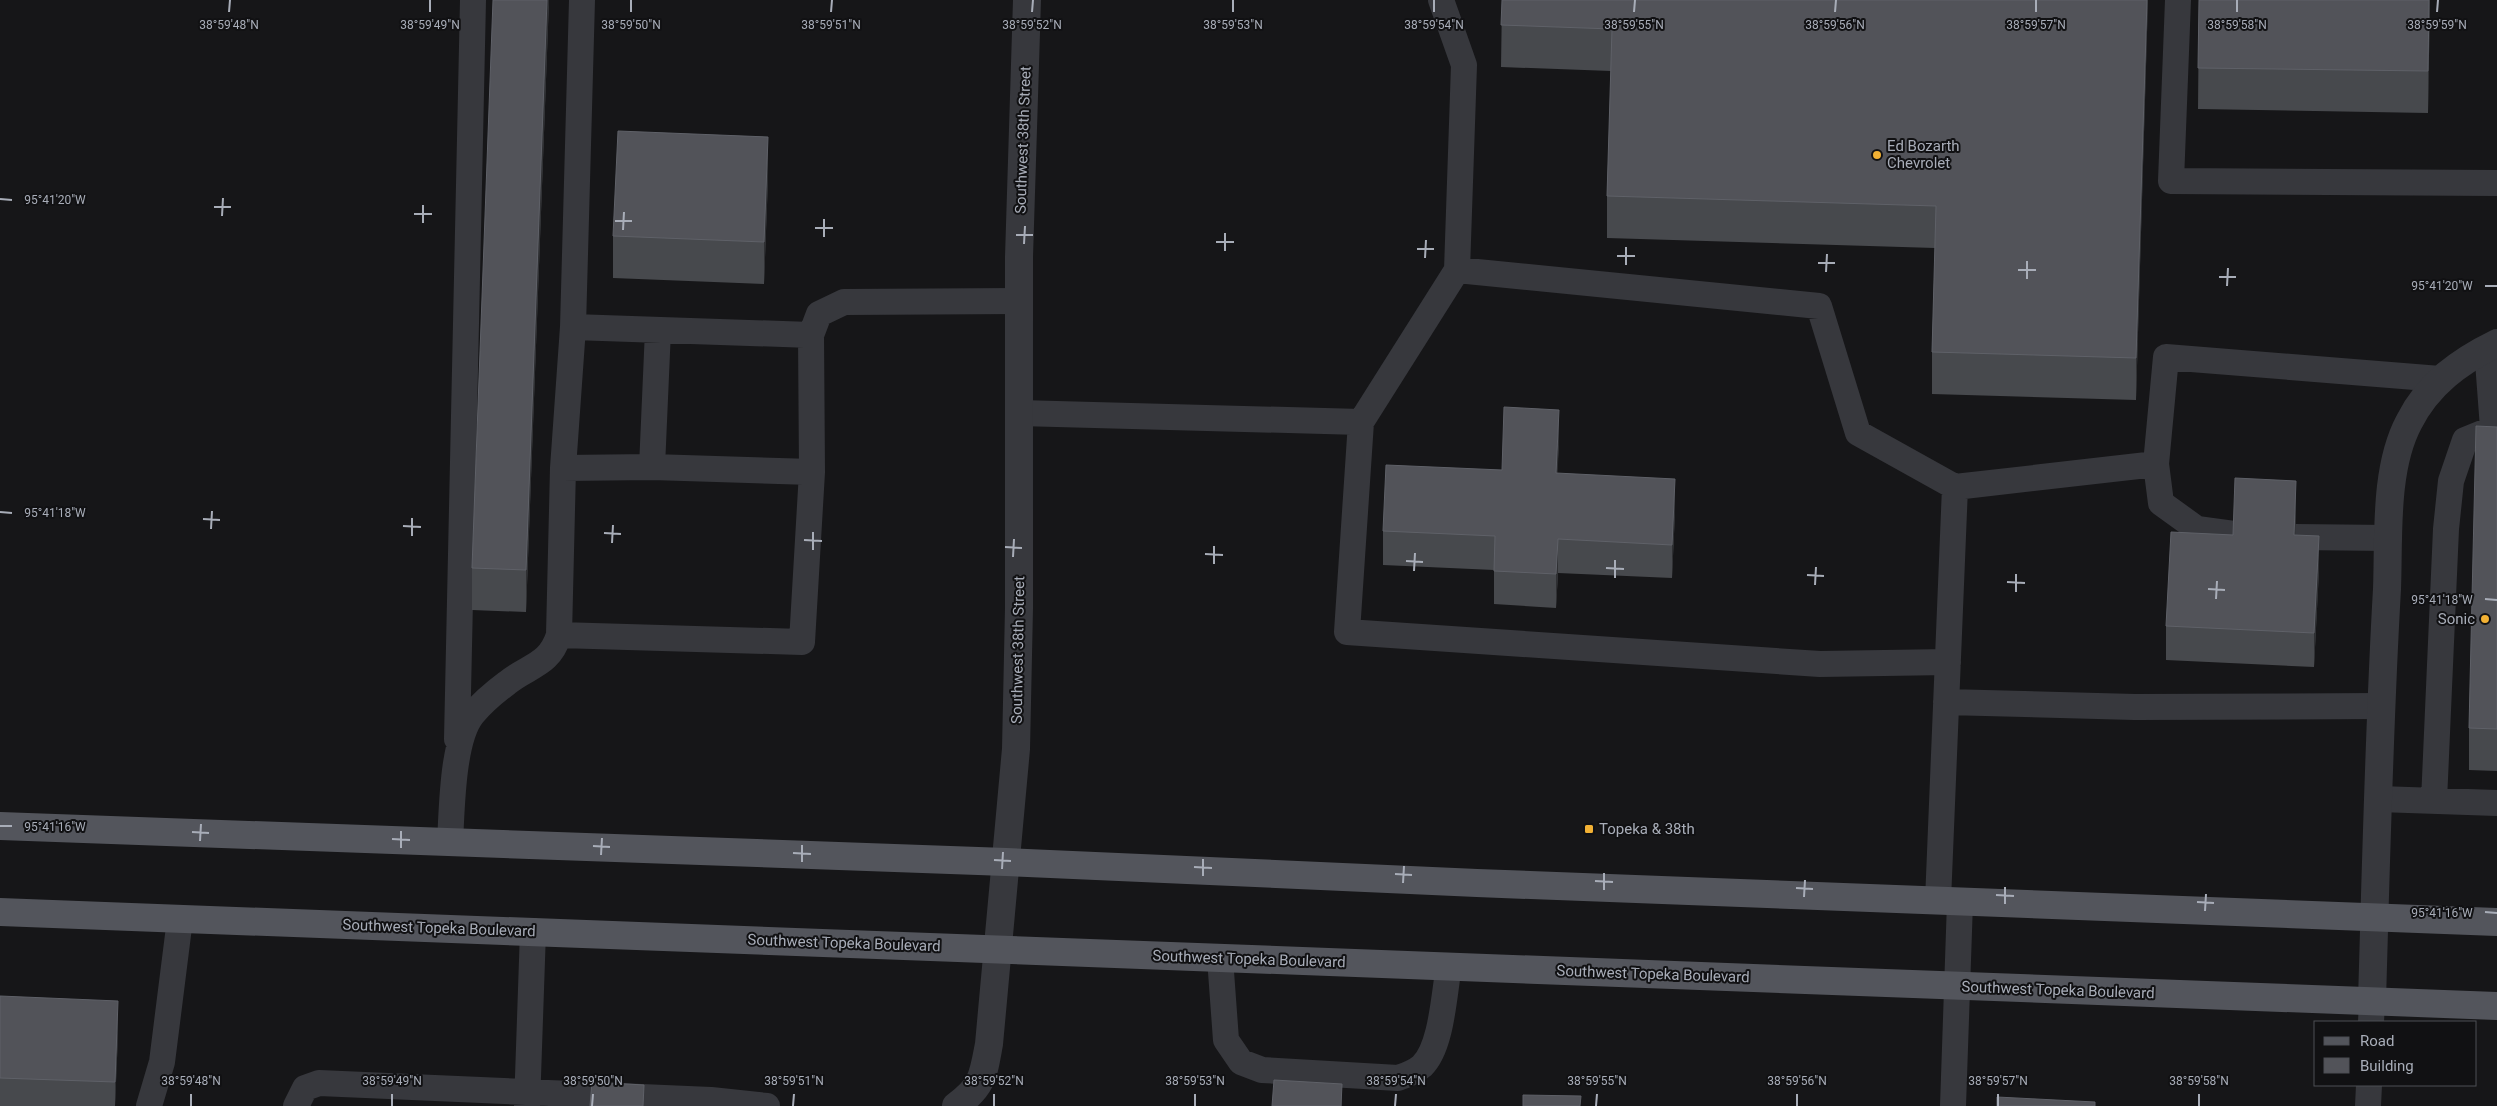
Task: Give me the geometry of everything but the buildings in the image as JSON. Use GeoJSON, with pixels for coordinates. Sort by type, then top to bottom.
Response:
{"type":"FeatureCollection","features":[{"type":"Feature","properties":{"kind":"main road"},"geometry":{"type":"LineString","coordinates":[[0,826],[1006,862],[1949,902],[2497,922]]}},
{"type":"Feature","properties":{"kind":"main road","name":"Southwest Topeka Boulevard"},"geometry":{"type":"LineString","coordinates":[[0,912],[1957,986],[2372,1012],[2497,1006]]}},
{"type":"Feature","properties":{"kind":"street","name":"Southwest 38th Street"},"geometry":{"type":"LineString","coordinates":[[956,1106],[972,1094],[983,1077],[989,1044],[1016,749],[1019,301],[1027,0]]}},
{"type":"Feature","properties":{"kind":"street"},"geometry":{"type":"LineString","coordinates":[[2372,1012],[2380,706],[2393,465],[2408,422],[2434,384],[2469,357],[2492,345]]}},
{"type":"Feature","properties":{"kind":"lane"},"geometry":{"type":"LineString","coordinates":[[450,842],[456,755],[473,0]]}},
{"type":"Feature","properties":{"kind":"lane"},"geometry":{"type":"LineString","coordinates":[[456,755],[472,716],[507,682],[538,664],[554,650],[559,635],[562,468],[573,327],[582,0]]}},
{"type":"Feature","properties":{"kind":"lane"},"geometry":{"type":"LineString","coordinates":[[1441,0],[1464,65],[1457,270],[1361,422],[1348,632],[1820,664],[1948,662]]}},
{"type":"Feature","properties":{"kind":"lane"},"geometry":{"type":"LineString","coordinates":[[2178,0],[2170,181],[2497,182]]}},
{"type":"Feature","properties":{"kind":"lane"},"geometry":{"type":"LineString","coordinates":[[1457,270],[1819,306],[1858,432],[1955,487],[2156,464]]}},
{"type":"Feature","properties":{"kind":"lane"},"geometry":{"type":"LineString","coordinates":[[559,635],[802,642],[812,472],[812,335],[819,314],[844,302],[1019,301]]}},
{"type":"Feature","properties":{"kind":"lane"},"geometry":{"type":"LineString","coordinates":[[573,327],[812,335]]}},
{"type":"Feature","properties":{"kind":"lane"},"geometry":{"type":"LineString","coordinates":[[652,467],[658,330]]}},
{"type":"Feature","properties":{"kind":"lane"},"geometry":{"type":"LineString","coordinates":[[2434,801],[2446,529],[2451,482],[2465,440],[2495,427],[2492,345]]}},
{"type":"Feature","properties":{"kind":"lane"},"geometry":{"type":"LineString","coordinates":[[2234,534],[2197,529],[2161,503],[2156,464],[2166,357],[2440,379]]}},
{"type":"Feature","properties":{"kind":"lane"},"geometry":{"type":"LineString","coordinates":[[1019,413],[1361,422]]}},
{"type":"Feature","properties":{"kind":"lane"},"geometry":{"type":"LineString","coordinates":[[562,468],[652,467],[812,472]]}},
{"type":"Feature","properties":{"kind":"lane"},"geometry":{"type":"LineString","coordinates":[[1953,1106],[1957,986],[1949,902],[1946,702],[1955,487]]}},
{"type":"Feature","properties":{"kind":"lane"},"geometry":{"type":"LineString","coordinates":[[2295,537],[2389,538]]}},
{"type":"Feature","properties":{"kind":"lane"},"geometry":{"type":"LineString","coordinates":[[1946,702],[2135,707],[2380,706]]}},
{"type":"Feature","properties":{"kind":"lane"},"geometry":{"type":"LineString","coordinates":[[2379,799],[2497,803]]}},
{"type":"Feature","properties":{"kind":"lane"},"geometry":{"type":"LineString","coordinates":[[149,1106],[162,1062],[180,919]]}},
{"type":"Feature","properties":{"kind":"lane"},"geometry":{"type":"LineString","coordinates":[[527,1099],[533,931]]}},
{"type":"Feature","properties":{"kind":"lane"},"geometry":{"type":"LineString","coordinates":[[1220,958],[1226,1040],[1241,1062],[1262,1070],[1398,1078],[1411,1074],[1423,1065],[1436,1043],[1448,966]]}},
{"type":"Feature","properties":{"kind":"lane"},"geometry":{"type":"LineString","coordinates":[[296,1106],[305,1088],[319,1083],[527,1099],[711,1100],[767,1106]]}},
{"type":"Feature","properties":{"kind":"lane"},"geometry":{"type":"LineString","coordinates":[[2368,1106],[2369,1086]]}},
{"type":"Feature","properties":{"kind":"place","name":"Ed Bozarth Chevrolet"},"geometry":{"type":"Point","coordinates":[1877,155]}},
{"type":"Feature","properties":{"kind":"place","name":"Sonic"},"geometry":{"type":"Point","coordinates":[2485,619]}},
{"type":"Feature","properties":{"kind":"place","name":"Topeka & 38th"},"geometry":{"type":"Point","coordinates":[1589,829]}}]}
